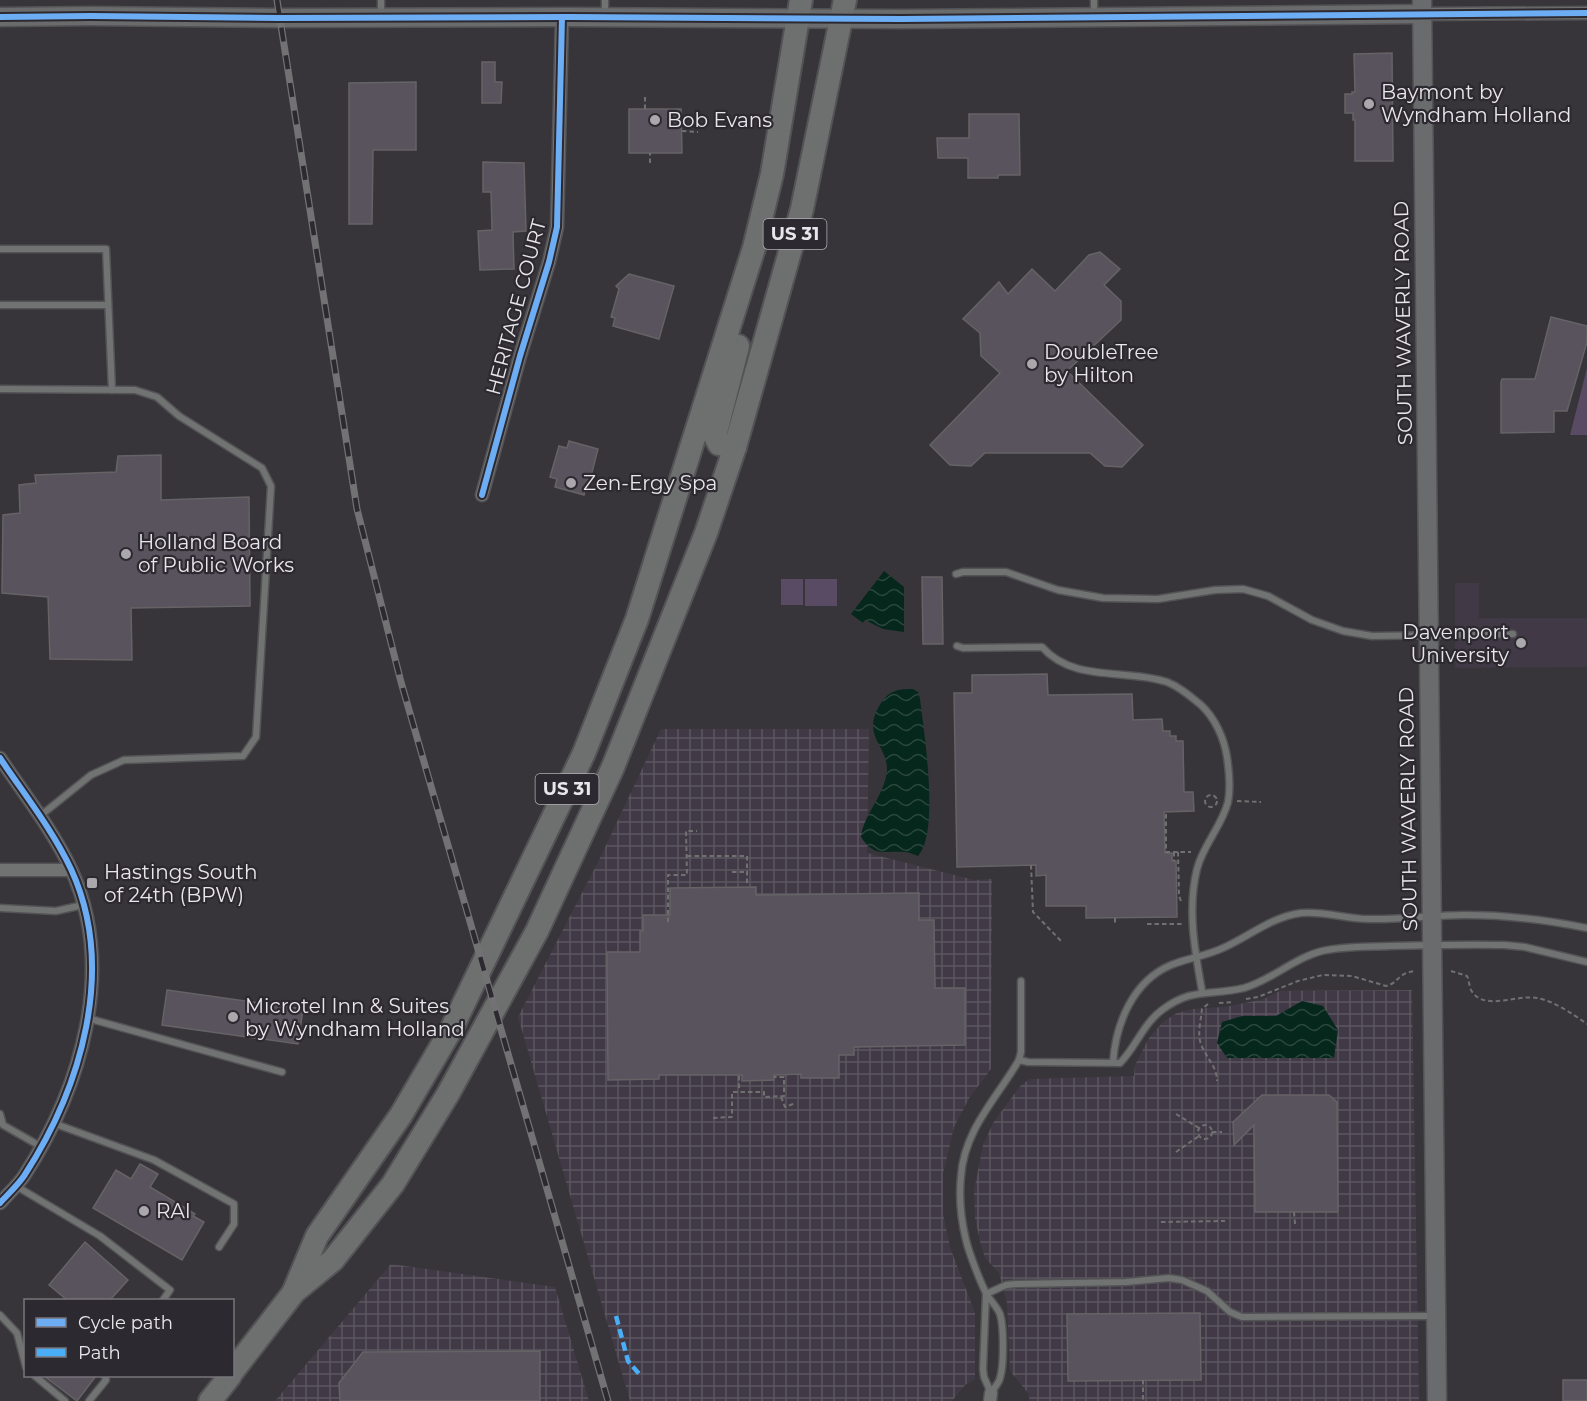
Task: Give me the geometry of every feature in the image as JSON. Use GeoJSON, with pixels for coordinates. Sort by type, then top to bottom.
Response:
{"type":"FeatureCollection","features":[{"type":"Feature","properties":{"kind":"highway","name":"US 31"},"geometry":{"type":"LineString","coordinates":[[294,1292],[317,1236],[401,1115],[452,1028],[584,753],[637,619],[754,248],[772,174],[800,9]]}},
{"type":"Feature","properties":{"kind":"highway","name":"US 31"},"geometry":{"type":"LineString","coordinates":[[234,1370],[294,1292],[333,1260],[393,1184],[448,1094],[537,931],[613,767],[706,533],[735,447],[802,209],[844,9]]}},
{"type":"Feature","properties":{"kind":"highway"},"geometry":{"type":"LineString","coordinates":[[735,447],[719,444],[715,436],[759,269],[754,248]]}},
{"type":"Feature","properties":{"kind":"highway","name":"US 31"},"geometry":{"type":"LineString","coordinates":[[210,1401],[229,1377]]}},
{"type":"Feature","properties":{"kind":"street"},"geometry":{"type":"LineString","coordinates":[[0,17],[381,9],[562,16],[605,8],[1422,7],[1587,12]]}},
{"type":"Feature","properties":{"kind":"street","name":"SOUTH WAVERLY ROAD"},"geometry":{"type":"LineString","coordinates":[[1422,7],[1437,1401]]}},
{"type":"Feature","properties":{"kind":"street","name":"HERITAGE COURT"},"geometry":{"type":"LineString","coordinates":[[482,495],[557,227],[562,16]]}},
{"type":"Feature","properties":{"kind":"street"},"geometry":{"type":"LineString","coordinates":[[0,758],[40,816],[71,870],[83,905],[92,961],[87,1029],[74,1074],[53,1123],[23,1178],[0,1203]]}},
{"type":"Feature","properties":{"kind":"street"},"geometry":{"type":"LineString","coordinates":[[0,870],[71,870]]}},
{"type":"Feature","properties":{"kind":"lane"},"geometry":{"type":"LineString","coordinates":[[0,249],[106,249],[112,390]]}},
{"type":"Feature","properties":{"kind":"lane"},"geometry":{"type":"LineString","coordinates":[[0,305],[108,305]]}},
{"type":"Feature","properties":{"kind":"lane"},"geometry":{"type":"LineString","coordinates":[[0,389],[135,390],[157,397],[179,416],[262,468],[271,486],[256,737],[243,756],[124,760],[91,775],[40,816]]}},
{"type":"Feature","properties":{"kind":"lane"},"geometry":{"type":"LineString","coordinates":[[956,574],[1006,572],[1058,590],[1103,598],[1158,599],[1215,590],[1243,589],[1268,597],[1312,621],[1343,631],[1383,637],[1513,634]]}},
{"type":"Feature","properties":{"kind":"lane"},"geometry":{"type":"LineString","coordinates":[[957,646],[963,648],[1042,647],[1053,659],[1071,668],[1167,682],[1178,687],[1205,709],[1215,722],[1226,752],[1229,793],[1225,811],[1201,858],[1192,900],[1196,957],[1202,992]]}},
{"type":"Feature","properties":{"kind":"lane"},"geometry":{"type":"LineString","coordinates":[[0,908],[56,911],[83,905]]}},
{"type":"Feature","properties":{"kind":"lane"},"geometry":{"type":"LineString","coordinates":[[1117,1062],[1122,1020],[1130,1001],[1138,990],[1161,970],[1222,949],[1274,920],[1302,913],[1367,920],[1464,915],[1540,919],[1587,928]]}},
{"type":"Feature","properties":{"kind":"lane"},"geometry":{"type":"LineString","coordinates":[[1020,1060],[1028,1062],[1117,1062],[1128,1055],[1154,1016],[1176,1000],[1202,992],[1233,990],[1256,984],[1288,965],[1320,952],[1349,947],[1504,945],[1526,947],[1587,962]]}},
{"type":"Feature","properties":{"kind":"lane"},"geometry":{"type":"LineString","coordinates":[[990,1397],[1000,1378],[1002,1331],[1000,1314],[986,1294],[966,1239],[960,1177],[971,1136],[987,1106],[1020,1060],[1022,1052],[1021,981]]}},
{"type":"Feature","properties":{"kind":"lane"},"geometry":{"type":"LineString","coordinates":[[87,1018],[282,1072]]}},
{"type":"Feature","properties":{"kind":"lane"},"geometry":{"type":"LineString","coordinates":[[0,1114],[2,1127],[40,1146]]}},
{"type":"Feature","properties":{"kind":"lane"},"geometry":{"type":"LineString","coordinates":[[53,1123],[154,1160],[234,1204],[234,1224],[219,1246]]}},
{"type":"Feature","properties":{"kind":"lane"},"geometry":{"type":"LineString","coordinates":[[15,1186],[100,1236],[170,1290],[164,1299]]}},
{"type":"Feature","properties":{"kind":"lane"},"geometry":{"type":"LineString","coordinates":[[986,1294],[1006,1285],[1016,1284],[1126,1282],[1169,1278],[1196,1285],[1214,1296],[1230,1312],[1242,1317],[1437,1316]]}},
{"type":"Feature","properties":{"kind":"lane"},"geometry":{"type":"LineString","coordinates":[[986,1294],[983,1370],[990,1397]]}},
{"type":"Feature","properties":{"kind":"lane"},"geometry":{"type":"LineString","coordinates":[[0,1315],[17,1333],[24,1359]]}},
{"type":"Feature","properties":{"kind":"lane"},"geometry":{"type":"LineString","coordinates":[[17,1333],[24,1331]]}},
{"type":"Feature","properties":{"kind":"lane"},"geometry":{"type":"LineString","coordinates":[[36,1377],[64,1401]]}},
{"type":"Feature","properties":{"kind":"lane"},"geometry":{"type":"LineString","coordinates":[[89,1401],[106,1380],[105,1377]]}},
{"type":"Feature","properties":{"kind":"path"},"geometry":{"type":"LineString","coordinates":[[645,97],[645,109]]}},
{"type":"Feature","properties":{"kind":"path"},"geometry":{"type":"LineString","coordinates":[[682,131],[698,132]]}},
{"type":"Feature","properties":{"kind":"path"},"geometry":{"type":"LineString","coordinates":[[650,153],[650,163]]}},
{"type":"Feature","properties":{"kind":"path"},"geometry":{"type":"LineString","coordinates":[[1212,795],[1217,801],[1216,805],[1211,807],[1204,801],[1212,795]]}},
{"type":"Feature","properties":{"kind":"path"},"geometry":{"type":"LineString","coordinates":[[1234,801],[1261,802]]}},
{"type":"Feature","properties":{"kind":"path"},"geometry":{"type":"LineString","coordinates":[[1166,814],[1166,852],[1194,853]]}},
{"type":"Feature","properties":{"kind":"path"},"geometry":{"type":"LineString","coordinates":[[668,922],[668,875],[687,875],[686,831],[697,831]]}},
{"type":"Feature","properties":{"kind":"path"},"geometry":{"type":"LineString","coordinates":[[1174,852],[1174,859],[1178,857]]}},
{"type":"Feature","properties":{"kind":"path"},"geometry":{"type":"LineString","coordinates":[[1178,852],[1181,901]]}},
{"type":"Feature","properties":{"kind":"path"},"geometry":{"type":"LineString","coordinates":[[687,856],[747,856],[747,886]]}},
{"type":"Feature","properties":{"kind":"path"},"geometry":{"type":"LineString","coordinates":[[1031,866],[1033,912],[1062,942]]}},
{"type":"Feature","properties":{"kind":"path"},"geometry":{"type":"LineString","coordinates":[[732,872],[747,872]]}},
{"type":"Feature","properties":{"kind":"path"},"geometry":{"type":"LineString","coordinates":[[1115,918],[1115,924]]}},
{"type":"Feature","properties":{"kind":"path"},"geometry":{"type":"LineString","coordinates":[[1147,924],[1182,924]]}},
{"type":"Feature","properties":{"kind":"path"},"geometry":{"type":"LineString","coordinates":[[1244,1000],[1258,997],[1287,984],[1323,975],[1352,976],[1386,986],[1391,985],[1402,974],[1415,971]]}},
{"type":"Feature","properties":{"kind":"path"},"geometry":{"type":"LineString","coordinates":[[1451,971],[1467,976],[1473,992],[1485,1001],[1539,998],[1554,1004],[1587,1024]]}},
{"type":"Feature","properties":{"kind":"path"},"geometry":{"type":"LineString","coordinates":[[1217,1081],[1216,1070],[1199,1037],[1202,1009],[1207,1004],[1239,1001]]}},
{"type":"Feature","properties":{"kind":"path"},"geometry":{"type":"LineString","coordinates":[[739,1076],[739,1092]]}},
{"type":"Feature","properties":{"kind":"path"},"geometry":{"type":"LineString","coordinates":[[774,1077],[784,1077],[784,1096],[781,1097]]}},
{"type":"Feature","properties":{"kind":"path"},"geometry":{"type":"LineString","coordinates":[[713,1118],[732,1118],[732,1092],[764,1092],[764,1097],[781,1097]]}},
{"type":"Feature","properties":{"kind":"path"},"geometry":{"type":"LineString","coordinates":[[781,1097],[785,1107],[795,1103]]}},
{"type":"Feature","properties":{"kind":"path"},"geometry":{"type":"LineString","coordinates":[[1176,1114],[1199,1128]]}},
{"type":"Feature","properties":{"kind":"path"},"geometry":{"type":"LineString","coordinates":[[1199,1128],[1208,1125],[1212,1132],[1212,1136],[1208,1139],[1199,1136]]}},
{"type":"Feature","properties":{"kind":"path"},"geometry":{"type":"LineString","coordinates":[[1199,1128],[1199,1136]]}},
{"type":"Feature","properties":{"kind":"path"},"geometry":{"type":"LineString","coordinates":[[1212,1132],[1222,1132]]}},
{"type":"Feature","properties":{"kind":"path"},"geometry":{"type":"LineString","coordinates":[[1176,1152],[1199,1136]]}},
{"type":"Feature","properties":{"kind":"path"},"geometry":{"type":"LineString","coordinates":[[1294,1212],[1295,1224]]}},
{"type":"Feature","properties":{"kind":"path"},"geometry":{"type":"LineString","coordinates":[[1161,1222],[1226,1221]]}},
{"type":"Feature","properties":{"kind":"path"},"geometry":{"type":"LineString","coordinates":[[1143,1380],[1143,1401]]}},
{"type":"Feature","properties":{"kind":"shaded area"},"geometry":{"type":"Polygon","coordinates":[[[1587,368],[1587,435],[1570,435],[1587,368]]]}},
{"type":"Feature","properties":{"kind":"shaded area"},"geometry":{"type":"Polygon","coordinates":[[[781,579],[803,579],[803,605],[781,605],[781,579]]]}},
{"type":"Feature","properties":{"kind":"shaded area"},"geometry":{"type":"Polygon","coordinates":[[[805,579],[837,579],[837,606],[805,606],[805,579]]]}},
{"type":"Feature","properties":{"kind":"shaded area","name":"Davenport University"},"geometry":{"type":"Polygon","coordinates":[[[1455,583],[1479,583],[1479,618],[1587,618],[1587,667],[1455,668],[1455,583]]]}},
{"type":"Feature","properties":{"kind":"shaded area"},"geometry":{"type":"Polygon","coordinates":[[[661,729],[869,729],[867,853],[974,880],[992,879],[991,1069],[970,1097],[954,1127],[943,1174],[943,1213],[950,1247],[975,1313],[975,1379],[965,1385],[952,1401],[630,1401],[518,1017],[599,860],[661,729]]]}},
{"type":"Feature","properties":{"kind":"shaded area"},"geometry":{"type":"Polygon","coordinates":[[[1412,990],[1419,1401],[1030,1401],[1028,1393],[1010,1371],[1007,1303],[999,1273],[985,1258],[981,1246],[975,1218],[974,1191],[983,1145],[993,1123],[1021,1085],[1030,1079],[1134,1076],[1135,1065],[1149,1038],[1163,1022],[1177,1013],[1193,1009],[1225,1007],[1264,999],[1280,991],[1412,990]]]}},
{"type":"Feature","properties":{"kind":"shaded area"},"geometry":{"type":"Polygon","coordinates":[[[391,1264],[555,1287],[589,1401],[275,1401],[391,1264]]]}},
{"type":"Feature","properties":{"kind":"water"},"geometry":{"type":"Polygon","coordinates":[[[884,571],[904,587],[904,632],[883,629],[865,620],[863,623],[851,614],[884,571]]]}},
{"type":"Feature","properties":{"kind":"water"},"geometry":{"type":"Polygon","coordinates":[[[913,689],[918,692],[920,699],[929,781],[928,826],[925,844],[918,856],[906,852],[879,852],[866,844],[861,837],[865,822],[886,777],[885,757],[874,734],[875,715],[881,703],[891,693],[913,689]]]}},
{"type":"Feature","properties":{"kind":"water"},"geometry":{"type":"Polygon","coordinates":[[[1302,1001],[1323,1006],[1338,1030],[1334,1058],[1227,1058],[1217,1043],[1222,1022],[1242,1016],[1276,1016],[1302,1001]]]}},
{"type":"Feature","properties":{"kind":"building","name":"Baymont by Wyndham Holland"},"geometry":{"type":"Polygon","coordinates":[[[1392,53],[1393,161],[1355,161],[1355,120],[1353,120],[1353,113],[1345,113],[1345,94],[1355,92],[1354,54],[1392,53]]]}},
{"type":"Feature","properties":{"kind":"building"},"geometry":{"type":"Polygon","coordinates":[[[482,62],[495,62],[495,82],[502,82],[501,103],[482,103],[482,62]]]}},
{"type":"Feature","properties":{"kind":"building"},"geometry":{"type":"Polygon","coordinates":[[[416,82],[416,150],[373,150],[372,224],[349,224],[349,83],[416,82]]]}},
{"type":"Feature","properties":{"kind":"building","name":"Bob Evans"},"geometry":{"type":"Polygon","coordinates":[[[629,109],[681,109],[682,153],[629,153],[629,109]]]}},
{"type":"Feature","properties":{"kind":"building"},"geometry":{"type":"Polygon","coordinates":[[[969,114],[1019,114],[1020,175],[968,178],[968,158],[938,158],[937,138],[969,138],[969,114]]]}},
{"type":"Feature","properties":{"kind":"building"},"geometry":{"type":"Polygon","coordinates":[[[483,162],[524,163],[526,231],[513,232],[514,269],[480,270],[478,231],[492,230],[491,192],[483,192],[483,162]]]}},
{"type":"Feature","properties":{"kind":"building","name":"DoubleTree by Hilton"},"geometry":{"type":"Polygon","coordinates":[[[1100,252],[1120,269],[1104,285],[1121,301],[1121,320],[1067,371],[1143,445],[1122,467],[1105,466],[1090,453],[985,453],[971,466],[950,465],[930,445],[1000,373],[981,356],[980,333],[963,319],[999,282],[1008,294],[1032,269],[1055,291],[1089,255],[1100,252]]]}},
{"type":"Feature","properties":{"kind":"building"},"geometry":{"type":"Polygon","coordinates":[[[629,274],[674,286],[659,339],[613,326],[615,318],[611,317],[619,289],[616,286],[629,274]]]}},
{"type":"Feature","properties":{"kind":"building"},"geometry":{"type":"Polygon","coordinates":[[[1551,317],[1587,326],[1587,342],[1567,411],[1554,411],[1554,432],[1501,433],[1502,379],[1535,379],[1551,317]]]}},
{"type":"Feature","properties":{"kind":"building"},"geometry":{"type":"Polygon","coordinates":[[[569,441],[598,449],[584,495],[555,487],[557,479],[550,477],[559,446],[567,448],[569,441]]]}},
{"type":"Feature","properties":{"kind":"building","name":"Holland Board of Public Works"},"geometry":{"type":"Polygon","coordinates":[[[161,455],[161,500],[249,497],[250,606],[131,608],[132,660],[50,659],[48,597],[2,593],[3,515],[20,513],[19,485],[36,483],[35,475],[116,472],[118,456],[161,455]]]}},
{"type":"Feature","properties":{"kind":"building"},"geometry":{"type":"Polygon","coordinates":[[[922,577],[942,577],[943,644],[923,644],[922,577]]]}},
{"type":"Feature","properties":{"kind":"building"},"geometry":{"type":"Polygon","coordinates":[[[1047,674],[1048,695],[1132,694],[1133,720],[1162,719],[1163,731],[1170,731],[1170,736],[1176,736],[1176,741],[1183,741],[1184,792],[1193,792],[1194,811],[1164,812],[1165,853],[1172,853],[1172,861],[1176,861],[1177,917],[1086,918],[1086,906],[1046,906],[1046,875],[1036,876],[1036,865],[957,867],[954,693],[972,693],[972,675],[1047,674]]]}},
{"type":"Feature","properties":{"kind":"building"},"geometry":{"type":"Polygon","coordinates":[[[756,887],[756,895],[919,893],[919,920],[934,920],[935,988],[965,988],[965,1045],[854,1047],[854,1055],[839,1055],[839,1078],[801,1078],[801,1074],[774,1075],[774,1080],[742,1081],[742,1075],[659,1075],[659,1079],[608,1080],[607,952],[640,952],[643,915],[670,915],[670,888],[756,887]]]}},
{"type":"Feature","properties":{"kind":"building","name":"Microtel Inn & Suites by Wyndham Holland"},"geometry":{"type":"Polygon","coordinates":[[[167,990],[303,1009],[298,1044],[162,1025],[167,990]]]}},
{"type":"Feature","properties":{"kind":"building"},"geometry":{"type":"Polygon","coordinates":[[[1262,1095],[1329,1095],[1337,1102],[1338,1212],[1255,1212],[1254,1125],[1234,1145],[1233,1122],[1262,1095]]]}},
{"type":"Feature","properties":{"kind":"building","name":"RAI"},"geometry":{"type":"Polygon","coordinates":[[[140,1164],[158,1174],[150,1187],[195,1214],[193,1216],[204,1222],[182,1260],[93,1208],[116,1170],[131,1179],[140,1164]]]}},
{"type":"Feature","properties":{"kind":"building"},"geometry":{"type":"Polygon","coordinates":[[[85,1242],[128,1280],[111,1299],[66,1299],[49,1285],[85,1242]]]}},
{"type":"Feature","properties":{"kind":"building"},"geometry":{"type":"Polygon","coordinates":[[[1200,1313],[1201,1380],[1068,1381],[1067,1314],[1200,1313]]]}},
{"type":"Feature","properties":{"kind":"building"},"geometry":{"type":"Polygon","coordinates":[[[540,1351],[540,1401],[340,1401],[339,1383],[363,1352],[540,1351]]]}},
{"type":"Feature","properties":{"kind":"building"},"geometry":{"type":"Polygon","coordinates":[[[45,1377],[95,1377],[77,1401],[45,1377]]]}},
{"type":"Feature","properties":{"kind":"building"},"geometry":{"type":"Polygon","coordinates":[[[1563,1380],[1587,1380],[1587,1401],[1563,1401],[1563,1380]]]}},
{"type":"Feature","properties":{"kind":"railway"},"geometry":{"type":"LineString","coordinates":[[277,0],[357,509],[401,682],[608,1401]]}},
{"type":"Feature","properties":{"kind":"marked path"},"geometry":{"type":"LineString","coordinates":[[616,1316],[628,1361],[641,1376]]}},
{"type":"Feature","properties":{"kind":"cycle path"},"geometry":{"type":"LineString","coordinates":[[0,17],[901,19],[1587,13]]}},
{"type":"Feature","properties":{"kind":"cycle path"},"geometry":{"type":"LineString","coordinates":[[482,495],[557,227],[562,17]]}},
{"type":"Feature","properties":{"kind":"cycle path"},"geometry":{"type":"LineString","coordinates":[[0,758],[47,826],[71,869],[85,907],[91,947],[91,987],[86,1027],[76,1067],[62,1105],[44,1142],[24,1176],[0,1203]]}},
{"type":"Feature","properties":{"kind":"place","name":"Baymont by Wyndham Holland"},"geometry":{"type":"Point","coordinates":[1369,104]}},
{"type":"Feature","properties":{"kind":"place","name":"Bob Evans"},"geometry":{"type":"Point","coordinates":[655,120]}},
{"type":"Feature","properties":{"kind":"place","name":"DoubleTree by Hilton"},"geometry":{"type":"Point","coordinates":[1032,364]}},
{"type":"Feature","properties":{"kind":"place","name":"Zen-Ergy Spa"},"geometry":{"type":"Point","coordinates":[571,483]}},
{"type":"Feature","properties":{"kind":"place","name":"Holland Board of Public Works"},"geometry":{"type":"Point","coordinates":[126,554]}},
{"type":"Feature","properties":{"kind":"place","name":"Davenport University"},"geometry":{"type":"Point","coordinates":[1521,643]}},
{"type":"Feature","properties":{"kind":"place","name":"Hastings South of 24th (BPW)"},"geometry":{"type":"Point","coordinates":[92,883]}},
{"type":"Feature","properties":{"kind":"place","name":"Microtel Inn & Suites by Wyndham Holland"},"geometry":{"type":"Point","coordinates":[233,1017]}},
{"type":"Feature","properties":{"kind":"place","name":"RAI"},"geometry":{"type":"Point","coordinates":[144,1211]}}]}
